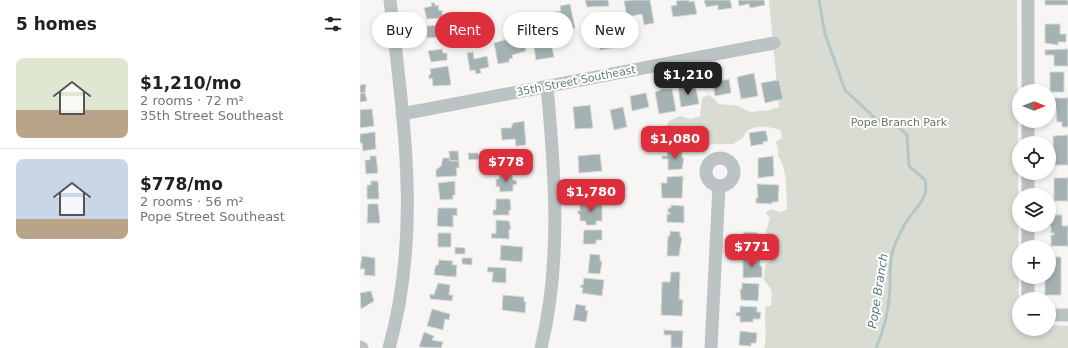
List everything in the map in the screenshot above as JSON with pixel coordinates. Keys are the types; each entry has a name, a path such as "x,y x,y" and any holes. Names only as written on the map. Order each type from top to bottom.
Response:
{"street":[{"path":"389,348 400,303 407,238 408,182 390,0"},
{"path":"1028,0 1028,84"},
{"name":"35th Street Southeast","path":"402,114 774,43"},
{"path":"541,348 551,284 555,236 554,163 547,86"},
{"path":"711,348 719,186"},
{"path":"1056,315 1068,315"}],"green space":[{"name":"Pope Branch Park","path":"769,0 1017,0 1018,84 1012,84 1012,128 1018,128 1018,136 1012,136 1012,180 1018,180 1018,188 1012,188 1012,232 1018,232 1018,240 1012,240 1012,284 1019,284 1019,292 1012,292 1012,336 1056,336 1056,325 1068,326 1068,348 764,348 766,338 766,306 771,306 772,295 770,288 764,280 765,266 771,259 771,243 766,231 770,218 766,213 770,209 781,212 787,209 785,173 781,160 777,154 779,153 776,142 782,138 781,131 766,127 749,129 744,137 733,144 712,144 700,149 690,146 682,138 671,135 666,127 669,121 680,116 691,119 700,116 702,98 709,95 708,93 719,104 738,106 751,112 779,107"}],"building":[{"path":"585,0 608,0 609,6 587,7"},
{"path":"650,0 654,23 644,25 642,14 639,15 639,12 626,12 624,1"},
{"path":"689,0 689,2 694,1 697,14 673,17 671,6 677,5 676,1"},
{"path":"704,0 730,0 732,8 718,10 718,5 706,7"},
{"path":"738,0 764,0 765,5 750,8 749,4 739,6"},
{"path":"1045,0 1068,0 1068,5 1045,5"},
{"path":"431,3 435,3 435,6 438,5 439,11 442,10 442,12 435,12 435,18 427,19 427,12 425,12 424,8 432,6"},
{"path":"570,4 572,12 553,12 561,11 560,6"},
{"path":"1045,24 1060,24 1060,34 1066,34 1066,42 1058,42 1058,45 1045,43"},
{"path":"427,26 435,26 435,37 427,38"},
{"path":"503,40 503,48 526,48 526,51 512,55 513,58 509,59 509,62 498,64 495,43"},
{"path":"534,48 552,48 554,57 536,60"},
{"path":"600,48 611,48 600,50"},
{"path":"442,49 443,53 447,53 447,60 431,62 428,51"},
{"path":"1068,49 1068,66 1054,66 1054,55 1045,55 1045,50"},
{"path":"473,52 474,59 487,56 489,67 480,69 481,73 476,74 475,70 470,71 467,53"},
{"path":"448,66 451,85 433,86 432,78 429,79 429,75 431,74 430,69"},
{"path":"1050,72 1064,72 1064,92 1056,92 1056,84 1050,84"},
{"path":"754,73 758,96 741,99 737,77"},
{"path":"729,79 731,93 715,96 713,83"},
{"path":"779,80 783,99 765,103 761,83"},
{"path":"366,84 365,93 360,93 360,85"},
{"path":"695,84 699,104 681,107 678,87"},
{"path":"663,89 672,89 676,111 659,114 655,92"},
{"path":"360,93 365,93 367,101 360,102"},
{"path":"646,93 649,107 632,111 630,96"},
{"path":"1056,98 1068,98 1068,127 1062,127 1062,122 1057,122"},
{"path":"590,105 593,128 575,129 573,107"},
{"path":"623,107 627,127 614,130 610,110"},
{"path":"372,109 374,126 360,128 360,110"},
{"path":"524,121 526,145 516,146 515,139 502,140 501,128 511,128 513,123"},
{"path":"766,131 768,141 763,142 763,144 751,146 749,133"},
{"path":"375,132 376,149 363,151 362,143 360,143 360,134"},
{"path":"1068,135 1068,165 1056,165 1056,136 1053,136"},
{"path":"682,150 682,158 684,158 682,169 668,170 668,159 662,159 662,156 667,156 667,151"},
{"path":"449,151 458,151 459,161 450,161"},
{"path":"468,153 478,153 479,159 469,160"},
{"path":"600,154 602,171 579,173 578,156"},
{"path":"370,156 376,156 378,173 366,174 365,160 370,160"},
{"path":"773,156 774,176 758,178 758,158"},
{"path":"443,158 449,158 450,161 459,161 459,168 456,168 457,176 436,177 436,170 441,166"},
{"path":"499,175 512,175 513,180 516,180 517,184 513,185 513,191 500,192 499,186 496,187 496,179 499,179"},
{"path":"683,176 682,198 662,198 661,183 667,183 667,177"},
{"path":"1056,178 1068,178 1068,201 1056,201 1056,188 1054,188 1054,180 1056,180"},
{"path":"371,181 378,181 379,199 367,199 367,185 371,185"},
{"path":"455,181 455,195 453,195 453,199 440,200 438,183"},
{"path":"579,183 608,183 608,192 602,192 602,199 580,199"},
{"path":"757,184 779,185 778,202 772,202 772,204 756,203 756,198 758,198"},
{"path":"496,199 510,199 511,210 509,210 509,215 493,215 493,210 496,210"},
{"path":"368,204 378,204 380,223 367,223"},
{"path":"580,204 602,204 602,221 596,221 596,225 586,225 586,221 580,221 580,214 578,214 577,211 580,211"},
{"path":"671,205 684,206 684,223 667,222 667,214 671,214 668,212 668,208 671,208"},
{"path":"438,208 457,208 457,216 453,215 453,227 437,226"},
{"path":"1056,215 1062,215 1062,226 1068,226 1068,246 1056,246 1056,240 1051,240 1051,235 1054,235 1054,233 1051,233 1056,232"},
{"path":"496,220 509,221 511,229 509,229 509,239 491,238 492,233 496,234"},
{"path":"584,230 602,230 602,240 596,240 596,244 583,244"},
{"path":"670,231 680,232 680,237 682,237 679,256 667,256 668,236 670,236"},
{"path":"744,232 758,233 757,245 753,245 752,250 745,249 744,238 742,238"},
{"path":"438,233 451,233 451,247 438,247"},
{"path":"501,245 523,247 522,262 500,260"},
{"path":"455,247 465,248 465,254 455,254"},
{"path":"590,254 600,255 600,261 602,261 600,274 588,273"},
{"path":"362,256 375,258 375,276 364,275 365,269 360,269"},
{"path":"1056,257 1061,257 1061,295 1056,295 1056,292 1045,292 1045,284 1056,284"},
{"path":"462,258 472,258 472,265 462,264"},
{"path":"743,258 760,259 760,266 762,266 762,277 743,278"},
{"path":"439,260 453,261 452,265 457,265 456,277 434,275 436,265 438,265"},
{"path":"488,267 506,268 506,283 492,282 493,272 487,272"},
{"path":"671,272 680,272 679,299 683,300 682,316 661,315 662,282 670,282"},
{"path":"584,278 604,280 602,296 582,293 583,288 580,287 583,285"},
{"path":"438,283 450,285 449,295 453,295 452,301 430,299 430,294 434,295"},
{"path":"742,283 759,284 758,301 741,300 740,289 742,289"},
{"path":"371,291 374,301 361,309 360,293"},
{"path":"503,295 524,297 524,302 526,302 525,313 502,310"},
{"path":"576,304 586,306 585,310 588,311 586,322 573,320"},
{"path":"740,306 757,307 757,312 761,312 760,319 753,319 753,322 740,322 740,316 736,316 736,313 740,312"},
{"path":"432,309 450,314 449,320 445,319 443,330 427,326"},
{"path":"664,330 683,331 682,348 671,348 671,335 664,335"},
{"path":"740,331 757,333 756,343 751,343 751,346 739,345"},
{"path":"424,332 434,336 432,340 443,342 441,348 419,347"}],"waterway":[{"name":"Pope Branch","path":"819,0 825,34 845,90 877,120 900,128 907,135 909,166 925,180 926,186 922,201 908,219 893,250 890,264 890,289 887,311 884,326 876,348"}]}
